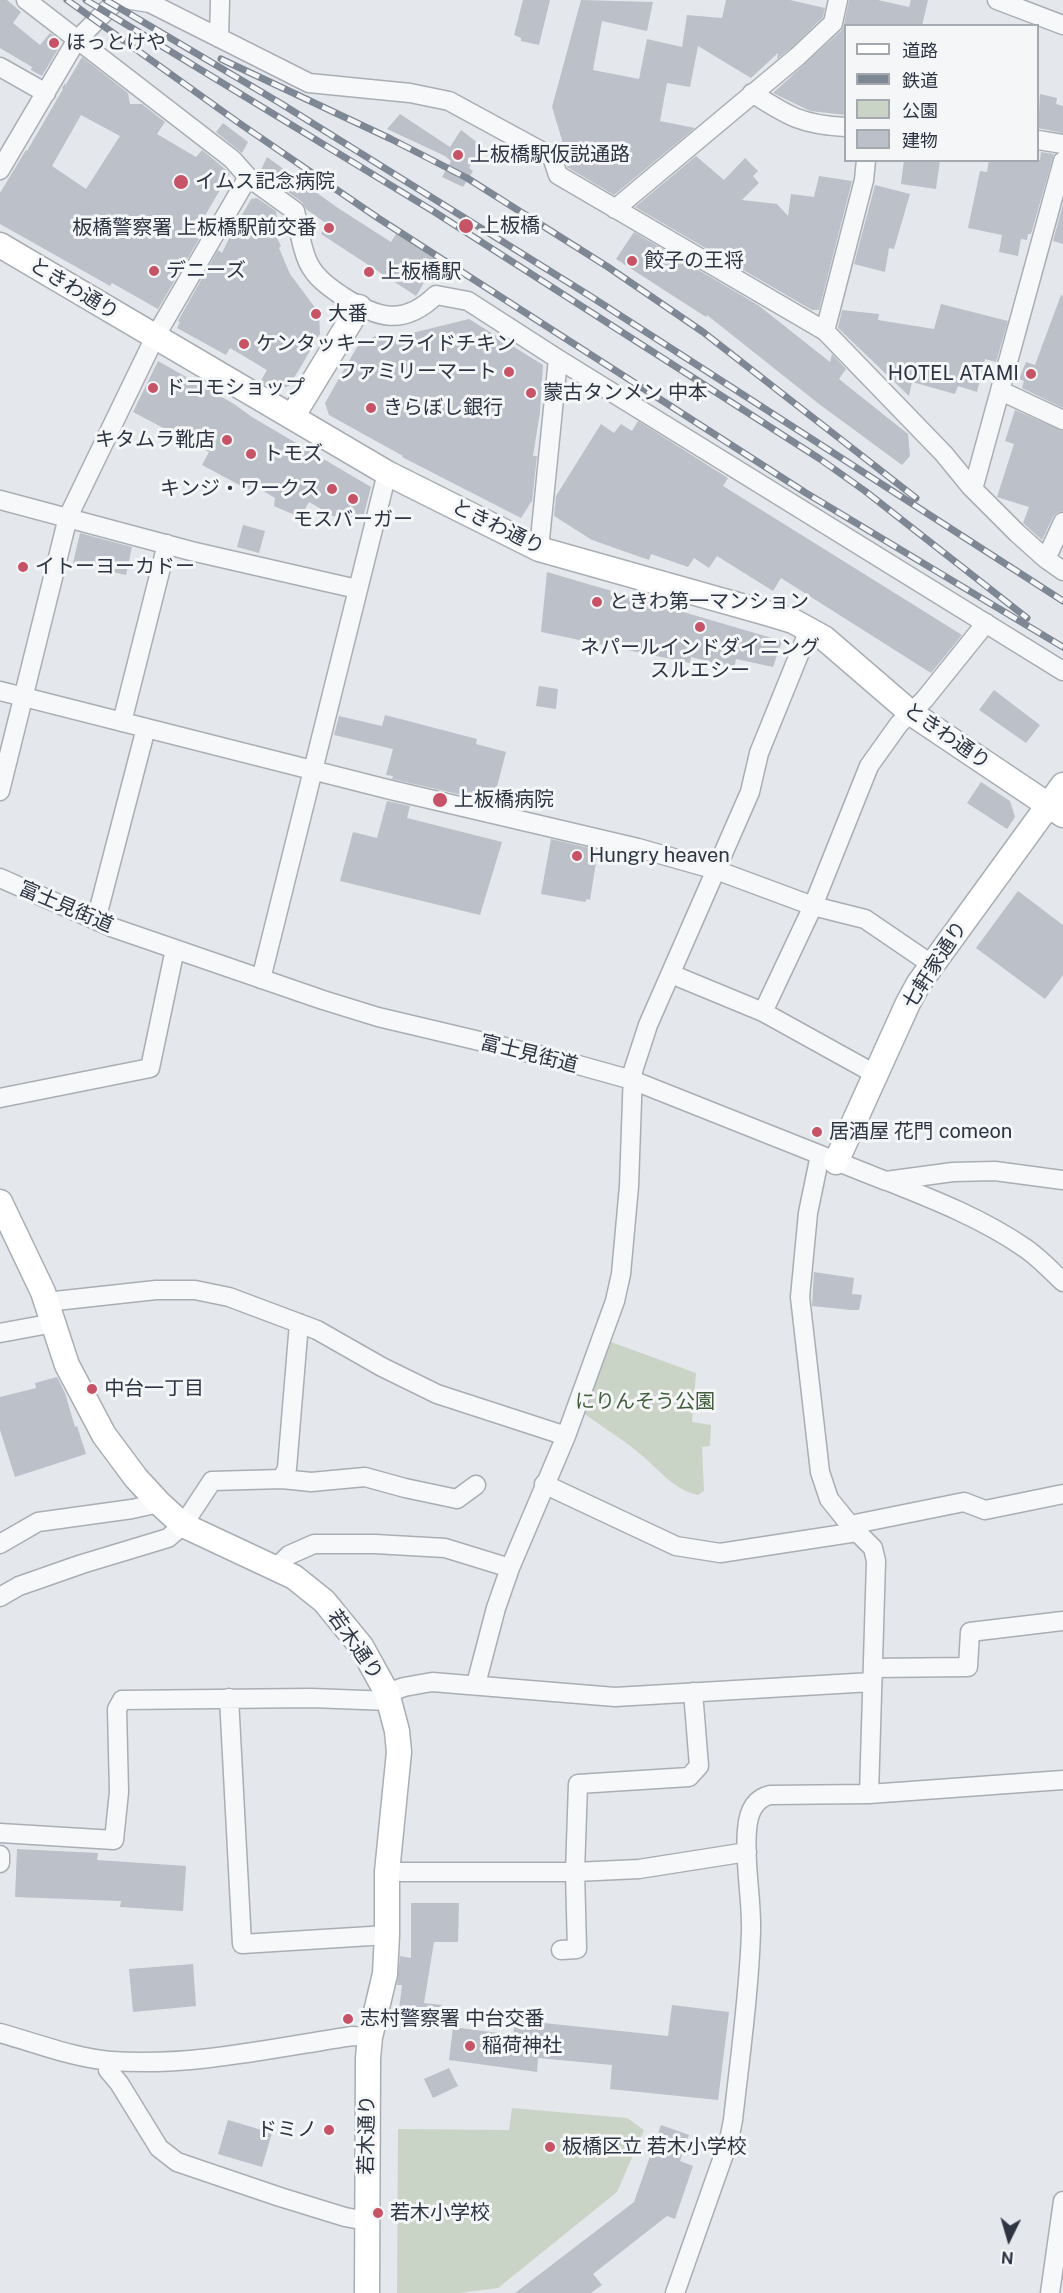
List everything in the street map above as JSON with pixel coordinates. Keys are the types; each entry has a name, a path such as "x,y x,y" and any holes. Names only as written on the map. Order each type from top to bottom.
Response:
{"street":[{"path":"26,0 76,41 232,159 248,177 295,211 307,263 315,275 327,286 359,307 372,313 396,316 414,312 436,295 468,301 1063,671"},
{"path":"0,170 76,41 113,4 122,0"},
{"path":"131,0 151,2 309,83 410,93 449,101 552,157 558,175 825,331 944,454 971,487 1046,559 1063,571"},
{"path":"219,38 220,0"},
{"path":"615,209 798,56 833,23 838,0"},
{"path":"997,0 1063,25"},
{"path":"0,67 46,93"},
{"path":"752,93 789,117 812,124 844,127"},
{"path":"1039,140 1063,144"},
{"path":"971,487 975,482 1063,161"},
{"path":"825,331 864,180 866,162"},
{"path":"0,791 68,517 155,337 248,177"},
{"name":"ときわ通り","path":"0,245 387,473 539,549 770,614 824,638 911,713 1055,810"},
{"path":"292,417 359,307"},
{"path":"539,549 558,359"},
{"path":"1000,391 1063,420"},
{"path":"261,978 387,473"},
{"path":"0,500 167,544 357,590"},
{"path":"1046,559 1063,522"},
{"path":"122,722 167,544"},
{"path":"763,1012 813,906 869,766 899,724 924,700 986,623"},
{"path":"476,1684 496,1608 510,1568 566,1436 615,1301 621,1274 630,1186 632,1080 648,1025 750,792 759,753 809,630"},
{"path":"0,691 541,827 638,848 716,870 813,906 865,920 931,964"},
{"path":"96,920 146,728"},
{"name":"七軒家通り","path":"828,1159 875,1074 908,1003 931,964 1055,810 1063,784"},
{"name":"富士見街道","path":"0,879 96,920 175,949 378,1017 564,1061 632,1080 885,1181 953,1172 995,1171 1062,1175"},
{"path":"0,1098 150,1068 175,949"},
{"path":"671,974 763,1012 875,1074"},
{"path":"828,1159 808,1213 800,1297 820,1472 829,1499 873,1548 876,1561 869,1794"},
{"path":"885,1181 934,1199 990,1226 1026,1249 1063,1281"},
{"name":"若木通り","path":"0,1202 50,1312 68,1365 104,1435 136,1478 183,1525 276,1568 310,1589 337,1615 372,1664 389,1697 399,1752 387,1872 385,1974 370,2037 366,2221 367,2293"},
{"path":"0,1333 50,1312 156,1290 195,1290 229,1297 317,1330 382,1367 437,1394 566,1436"},
{"path":"282,1479 287,1468 299,1323"},
{"path":"0,1597 19,1586 168,1538 183,1525 212,1481 282,1479 311,1482 365,1477 457,1499 476,1485"},
{"path":"544,1484 676,1546 720,1552 853,1528 964,1502 985,1510 1063,1494"},
{"path":"0,1544 38,1522 159,1503"},
{"path":"276,1568 289,1555 314,1544 375,1544 445,1548 510,1568"},
{"path":"0,1833 114,1840 118,1792 117,1709 122,1700 389,1697 404,1687 432,1682 597,1696 693,1692 968,1667 970,1632 1063,1621"},
{"path":"561,1950 577,1949 575,1872 578,1784 689,1777 699,1766 693,1692"},
{"path":"229,1698 242,1944 387,1935"},
{"path":"675,2293 722,2159 733,2120 750,1956 751,1920 747,1830 751,1811 762,1797 869,1794 1063,1780"},
{"path":"387,1872 575,1872 639,1869 747,1852"},
{"path":"0,1855 0,1863"},
{"path":"0,2033 109,2061 174,2061 352,2036 370,2037"},
{"path":"108,2070 119,2083 159,2148 177,2162 280,2197 366,2221"},
{"path":"1050,2293 1063,2201"}],"green space":[{"name":"にりんそう公園","path":"608,1341 696,1373 692,1422 711,1425 710,1446 702,1447 704,1491 698,1495 666,1478 632,1448 582,1412"},
{"path":"512,2108 627,2118 644,2130 617,2192 498,2288 459,2293 397,2293 398,2129 509,2130"}],"building":[{"path":"0,0 7,0 21,12 13,23 40,45 50,33 61,41 42,76 31,70 32,67 0,48"},
{"path":"523,0 550,0 539,45 521,41 521,38 514,35"},
{"path":"581,0 653,2 647,31 602,21 593,70 639,79 647,39 682,47 687,15 722,18 726,0 790,0 825,8 823,17 791,48 777,59 778,53 751,78 698,46 690,87 667,83 660,121 695,128 614,195 567,167 552,107"},
{"path":"849,0 878,0 909,7 911,0 928,0 922,24 844,24"},
{"path":"844,25 844,115 810,111 773,93 841,31"},
{"path":"82,57 128,93 130,104 142,104 165,122 157,134 196,157 202,150 230,173 193,236 199,239 158,309 112,283 110,286 0,224 0,193 27,151 65,83 65,86","holes":["81,115 120,136 86,189 52,166"]},
{"path":"1040,94 1057,98 1056,104 1063,106 1063,133 1039,128"},
{"name":"上板橋駅仮説通路","path":"400,114 450,147 461,130 482,146 469,168 473,171 463,187 442,177 451,161 445,156 387,129"},
{"path":"223,123 248,142 242,153 216,132"},
{"path":"1041,152 1054,154 1031,234 1028,234 1027,240 1021,239 1018,256 999,252 1002,235 968,228 980,171 987,172 989,162 1039,162"},
{"path":"696,156 724,180 745,158 758,171 753,176 759,183 742,200 777,204 788,216 791,194 814,197 819,176 852,181 819,310 812,310 635,207"},
{"path":"267,157 338,208 391,242 398,231 440,256 416,296 321,234 327,224 306,209 302,202 260,172"},
{"path":"904,162 940,162 936,189 901,184"},
{"path":"875,185 910,194 894,249 889,248 885,272 854,264"},
{"path":"257,198 276,211 278,222 272,228 281,246 279,248 290,274 319,313 320,334 289,386 274,390 260,382 267,370 230,348 226,355 177,328 180,322 178,321 218,250 222,253 251,199"},
{"path":"1063,204 1063,244 1053,241"},
{"path":"634,232 758,305 830,362 832,354 846,369 839,379 908,434 910,456 902,465 819,404 707,315 706,317 616,259"},
{"path":"1061,295 1063,296 1063,408 1022,388 1024,381 1019,379 1026,362 1035,365"},
{"path":"941,304 1008,321 996,362 985,359 977,392 958,386 955,394 912,382 909,396 838,328 842,310 879,314 878,320 934,329"},
{"path":"469,319 543,365 540,412 533,456 537,456 532,502 521,518 402,457 329,415 325,403 357,347 377,335 393,336 392,338"},
{"path":"158,361 371,487 362,522 333,516 309,502 304,511 299,511 297,516 274,506 275,498 252,484 249,490 202,465 209,452 133,412"},
{"path":"1015,410 1063,431 1063,511 1053,517 1042,540 1023,523 1029,507 997,497 1014,444 1005,441"},
{"path":"638,421 728,478 723,486 962,635 931,673 781,578 773,591 717,556 709,568 694,558 688,567 651,554 649,560 592,540 554,516 556,496 601,424 614,433 621,424 632,431"},
{"path":"243,525 265,531 259,553 237,547"},
{"path":"80,533 132,547 126,575 73,563"},
{"name":"ときわ第一マンション","path":"547,572 782,641 773,667 736,659 734,668 691,657 690,663 541,632"},
{"path":"539,686 558,689 556,709 536,706"},
{"path":"994,690 1040,725 1026,743 979,710"},
{"path":"385,715 477,739 476,744 506,752 493,802 392,779 393,776 386,775 393,749 334,735 339,716 382,726"},
{"path":"981,782 1010,801 1015,817 1007,829 967,803"},
{"path":"387,801 410,806 407,818 502,842 480,915 340,881 353,832 377,838"},
{"path":"551,839 598,850 590,900 587,899 585,902 541,894"},
{"path":"1018,891 1063,925 1063,975 1045,999 976,948"},
{"path":"814,1272 854,1278 852,1294 862,1295 859,1310 812,1306"},
{"path":"57,1377 65,1393 86,1454 15,1477 0,1430 0,1397 36,1388 35,1383"},
{"path":"17,1849 98,1853 97,1860 186,1866 183,1911 120,1907 121,1901 15,1897"},
{"path":"411,1903 459,1903 458,1942 434,1942 424,2003 442,2005 440,2022 398,2018 402,1985 397,1985 400,1956 411,1958"},
{"path":"193,1964 196,2006 133,2012 129,1969"},
{"path":"672,2005 729,2012 718,2100 610,2089 612,2065 538,2058 537,2072 449,2060 453,2027 513,2035 515,2020 668,2036"},
{"path":"449,2068 458,2086 433,2098 424,2079"},
{"path":"228,2120 272,2133 262,2167 218,2154"},
{"path":"661,2125 689,2135 680,2161 693,2166 675,2219 667,2216 593,2274 602,2285 591,2293 515,2293 634,2202"}],"railway":[{"path":"67,0 239,123 378,218 806,493 1063,647"},
{"path":"86,0 433,211 820,459 865,491 1027,618"},
{"path":"106,0 280,103 590,296 1063,601"},
{"path":"221,59 391,139 467,178 608,267 703,332 916,498"}],"place":[{"name":"ほっとけや","path":"54,43"},
{"name":"上板橋駅仮説通路","path":"458,155"},
{"name":"イムス記念病院","path":"181,182"},
{"name":"上板橋","path":"466,226"},
{"name":"板橋警察署 上板橋駅前交番","path":"329,228"},
{"name":"餃子の王将","path":"632,261"},
{"name":"デニーズ","path":"154,271"},
{"name":"上板橋駅","path":"369,272"},
{"name":"大番","path":"316,314"},
{"name":"ケンタッキーフライドチキン","path":"244,344"},
{"name":"ファミリーマート","path":"509,372"},
{"name":"HOTEL ATAMI","path":"1031,374"},
{"name":"ドコモショップ","path":"153,388"},
{"name":"蒙古タンメン 中本","path":"531,393"},
{"name":"きらぼし銀行","path":"371,408"},
{"name":"キタムラ靴店","path":"227,440"},
{"name":"トモズ","path":"251,454"},
{"name":"キンジ・ワークス","path":"332,489"},
{"name":"モスバーガー","path":"353,499"},
{"name":"イトーヨーカドー","path":"23,567"},
{"name":"ときわ第一マンション","path":"597,602"},
{"name":"ネパールインドダイニング スルエシー","path":"700,627"},
{"name":"上板橋病院","path":"440,800"},
{"name":"Hungry heaven","path":"577,856"},
{"name":"居酒屋 花門 comeon","path":"817,1132"},
{"name":"中台一丁目","path":"92,1389"},
{"name":"志村警察署 中台交番","path":"348,2019"},
{"name":"稲荷神社","path":"470,2046"},
{"name":"ドミノ","path":"329,2130"},
{"name":"板橋区立 若木小学校","path":"550,2147"},
{"name":"若木小学校","path":"378,2213"}]}
